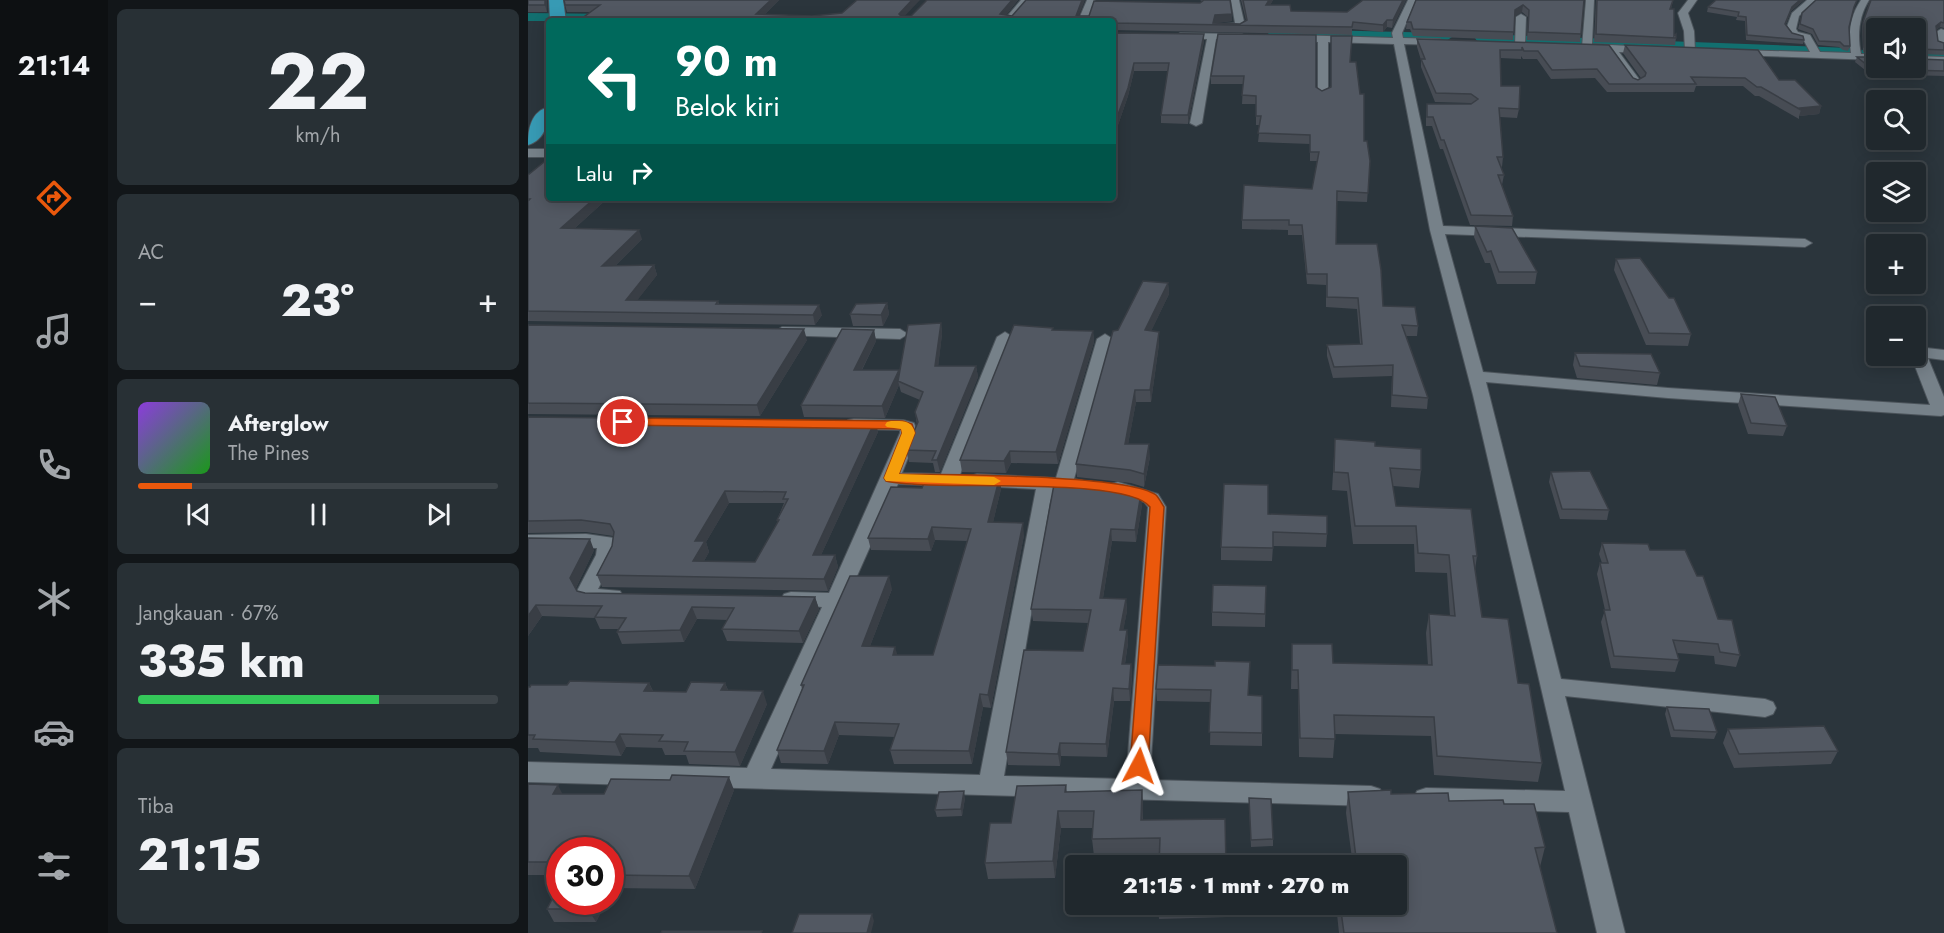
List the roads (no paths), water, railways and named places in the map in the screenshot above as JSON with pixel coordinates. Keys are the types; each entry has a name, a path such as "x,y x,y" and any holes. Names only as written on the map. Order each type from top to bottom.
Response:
{"highway":[{"path":"528,139 546,116"}],"street":[{"path":"1011,18 1026,0"},
{"path":"1235,0 1241,24 1239,27 1175,31 1212,37 1257,37"},
{"path":"1412,0 1397,38 1416,107 1437,230 1476,376 1611,933"},
{"path":"1590,0 1584,44 1655,50"},
{"path":"1678,51 1693,49 1683,13 1693,0"},
{"path":"1812,0 1795,15 1791,29 1795,34 1807,37 1814,51"},
{"path":"1857,56 1854,39 1856,25 1865,0"},
{"path":"1085,18 1094,2"},
{"path":"1520,44 1521,17"},
{"path":"1941,32 1944,45"},
{"path":"1196,123 1212,37"},
{"path":"1279,38 1397,38 1449,43"},
{"path":"1323,39 1323,95"},
{"path":"1611,48 1637,83"},
{"path":"1723,52 1814,51 1866,56"},
{"path":"1926,59 1944,60"},
{"path":"528,153 546,153"},
{"path":"1437,230 1805,243"},
{"path":"768,332 900,334"},
{"path":"948,480 1005,337"},
{"path":"990,786 1041,502 1055,483 1105,339"},
{"path":"1476,376 1668,393 1941,411 1918,352 1944,355"},
{"path":"754,780 891,478 909,433 908,427 903,425 836,424"},
{"path":"891,478 1055,483 1124,489 1151,498 1157,507 1137,790"},
{"path":"528,541 586,540 607,543 606,555 587,591 591,596 638,597"},
{"path":"766,599 836,600"},
{"path":"1551,687 1765,708"},
{"path":"528,772 1580,802"}],"waterway":[{"path":"528,17 615,18"},
{"path":"1274,33 1446,37"},
{"path":"1481,38 1850,52"},
{"path":"1926,55 1944,56"}]}
